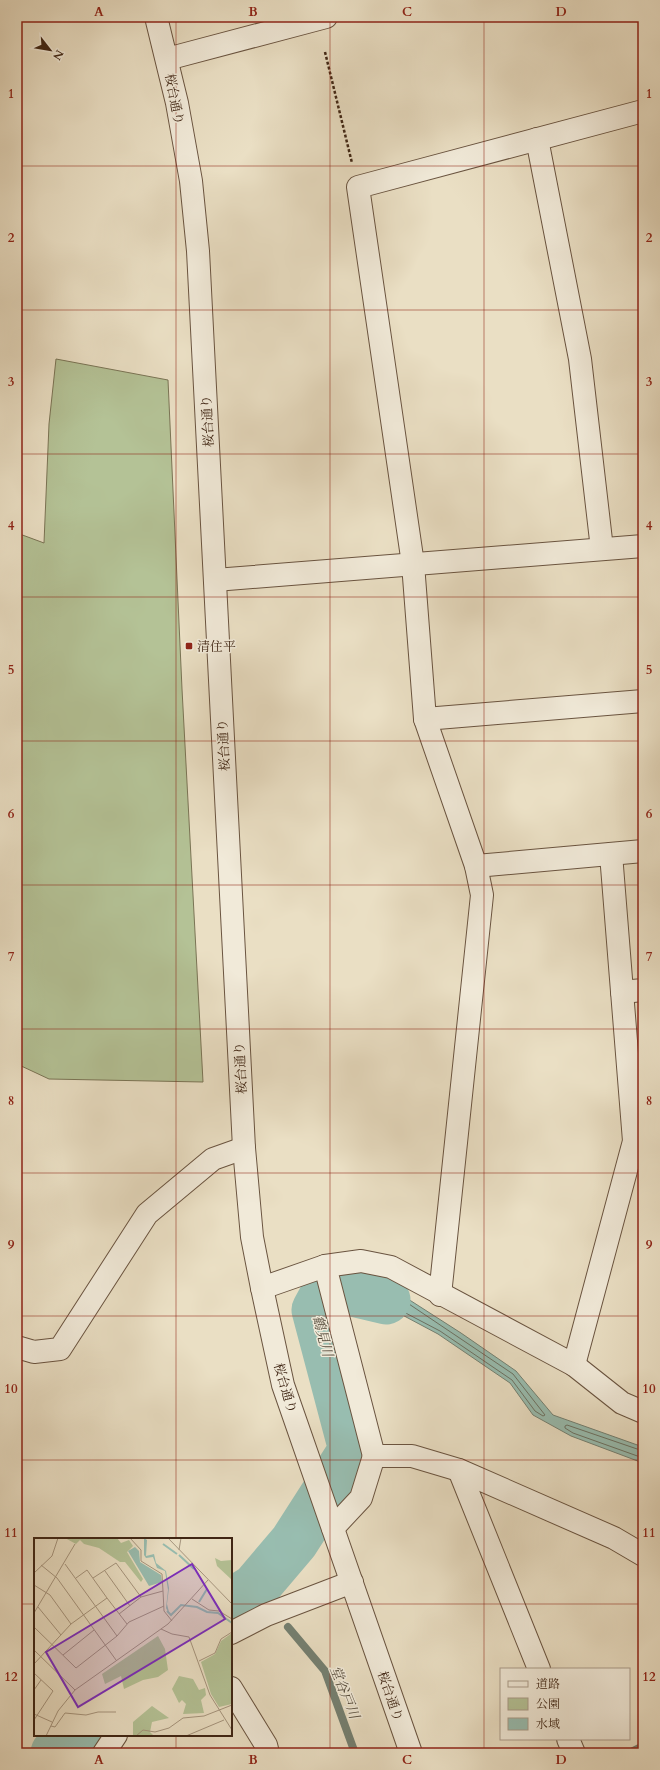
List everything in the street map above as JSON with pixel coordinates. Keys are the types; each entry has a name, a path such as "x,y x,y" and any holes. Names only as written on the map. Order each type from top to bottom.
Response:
{"street":[{"name":"桜台通り","path":"156,17 167,59 191,181 198,251 244,1148 252,1237 284,1385 411,1753"},
{"path":"167,59 326,17"},
{"path":"440,1295 482,895 476,866 425,719 413,564 358,187 643,111"},
{"path":"537,139 580,359 602,549"},
{"path":"215,580 643,546"},
{"path":"425,719 643,701"},
{"path":"476,866 643,851"},
{"path":"574,1365 638,1141 633,991 611,854"},
{"path":"17,1347 34,1352 60,1349 146,1214 213,1160 244,1148"},
{"path":"262,1288 327,1274 361,1261 391,1267 440,1295 574,1365 622,1403 643,1412"},
{"path":"327,1274 374,1456 361,1498 332,1527"},
{"path":"374,1456 412,1456 459,1470 614,1538 643,1555"},
{"path":"459,1470 539,1668"},
{"path":"232,1632 266,1615 352,1582"},
{"path":"232,1690 266,1746 268,1753"},
{"path":"104,1753 115,1736"},
{"path":"568,1740 574,1753"}],"path":[{"path":"325,52 358,187"}],"green space":[{"path":"56,359 168,380 182,689 203,1082 49,1079 17,1064 17,533 44,543 49,424"}],"water":[{"path":"348,1280 369,1281 408,1299 516,1371 553,1415 643,1447 643,1463 571,1436 533,1415 510,1383 438,1334 376,1301 351,1300 323,1308 317,1291"}],"waterway":[{"name":"鶴見川","path":"232,1602 255,1588 294,1542 353,1450 316,1310 322,1299 348,1291 386,1300"},
{"name":"堂谷戸川","path":"255,1588 263,1597"},
{"name":"堂谷戸川","path":"288,1627 325,1671 355,1753"},
{"name":"鶴見川","path":"55,1753 87,1741 91,1736"},
{"name":"堂谷戸川","path":"629,1753 643,1746"}],"place":[{"name":"清住平","path":"189,646"}]}
